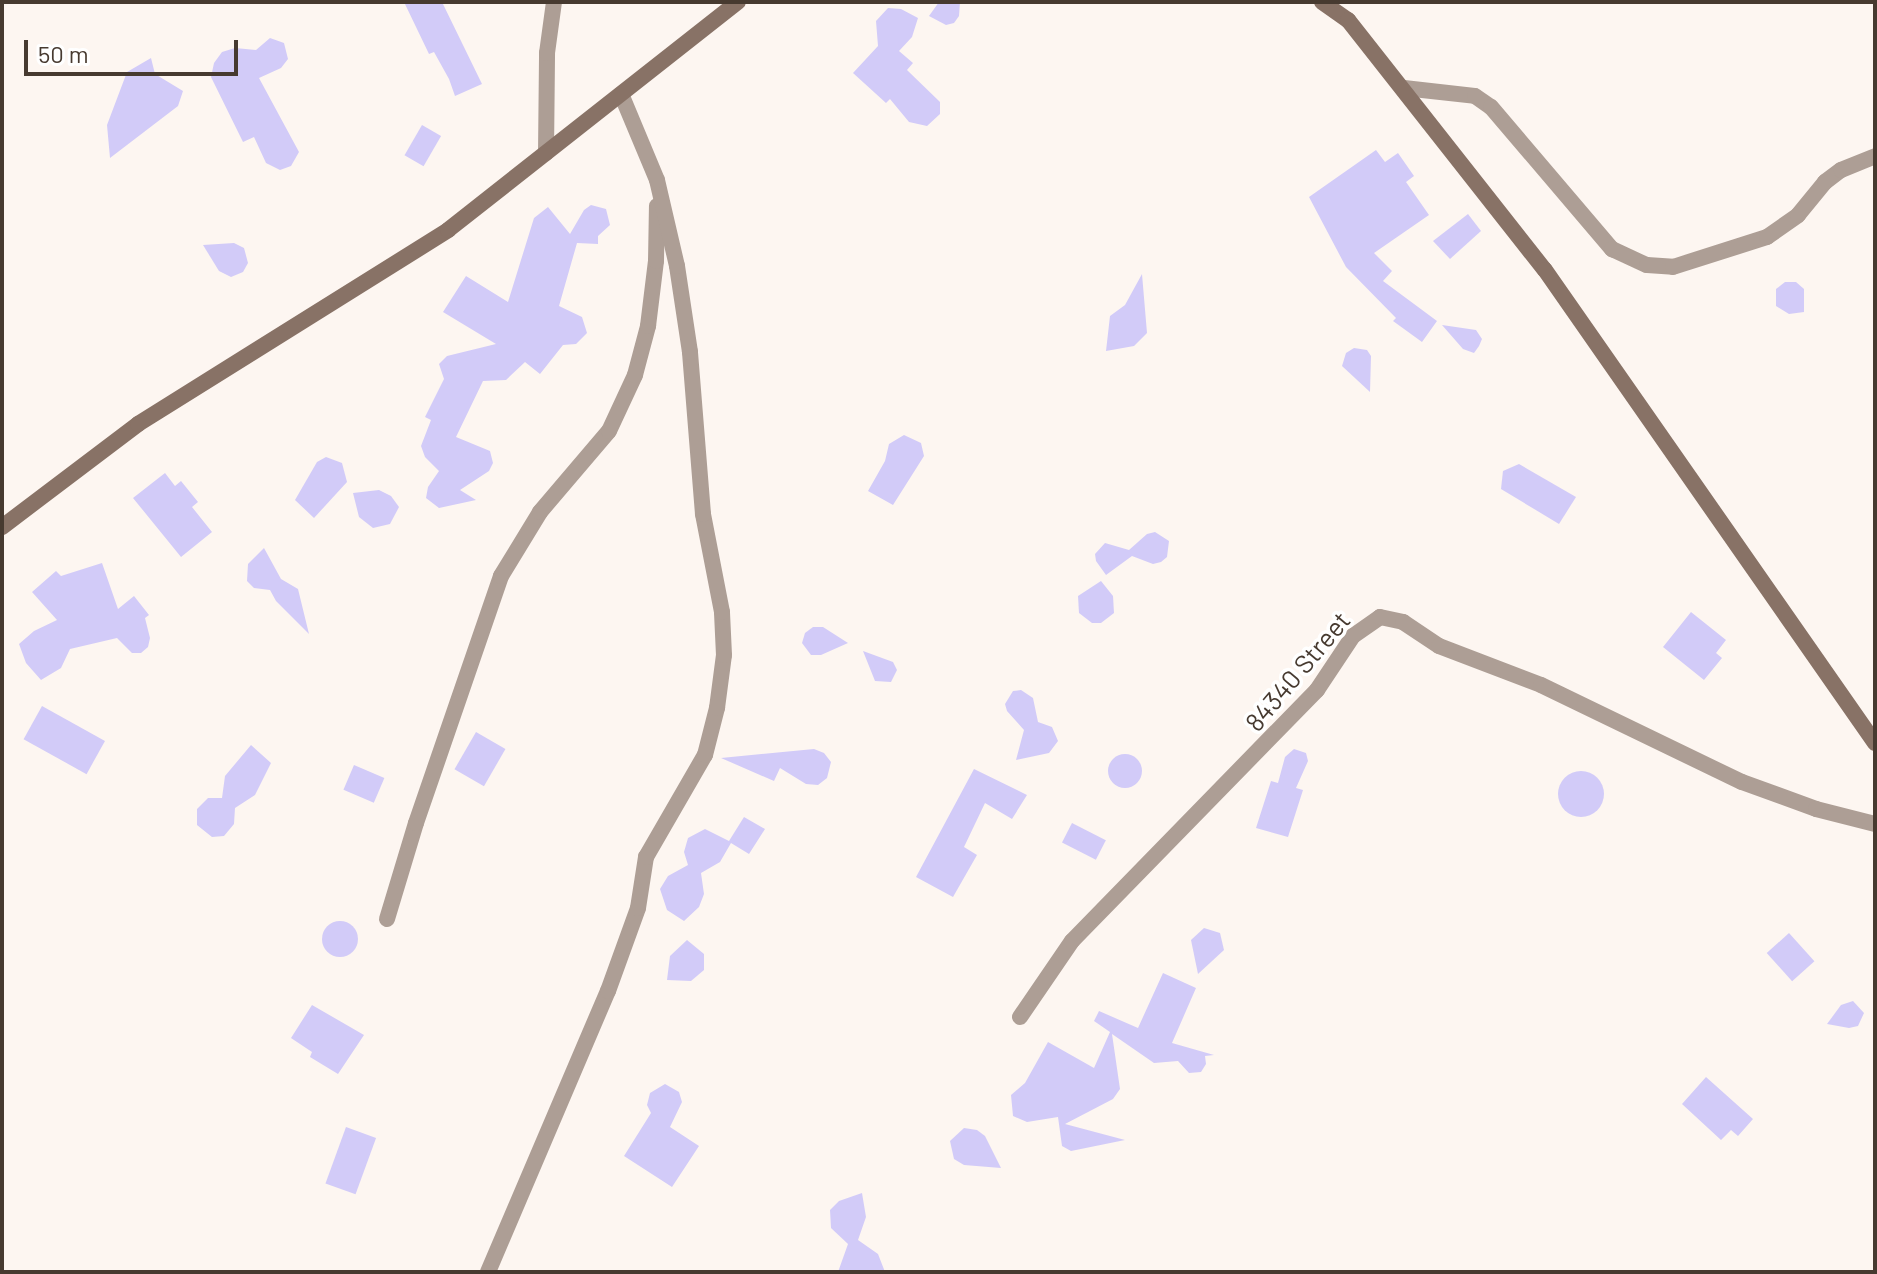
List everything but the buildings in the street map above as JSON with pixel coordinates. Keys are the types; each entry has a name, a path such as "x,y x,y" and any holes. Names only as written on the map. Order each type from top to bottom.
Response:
{"street":[{"path":"546,153 547,53 554,2"},
{"path":"2,527 138,424 448,230 738,2"},
{"path":"1322,2 1348,20 1404,88 1635,394 1875,743"},
{"path":"1404,88 1475,96 1491,107 1512,128 1584,220 1612,249 1647,265 1673,267 1767,237 1798,215 1825,182 1841,170 1875,156"},
{"path":"488,1272 608,991 638,908 646,857 705,755 717,708 724,655 722,612 703,514 690,352 677,266 657,180 621,94"},
{"path":"387,919 416,823 501,576 540,512 609,431 635,375 648,326 656,261 657,180"},
{"name":"84340 Street","path":"1020,1017 1072,941 1317,690 1353,636 1380,617 1403,622 1439,646 1541,685 1742,782 1816,809 1875,824"}]}
